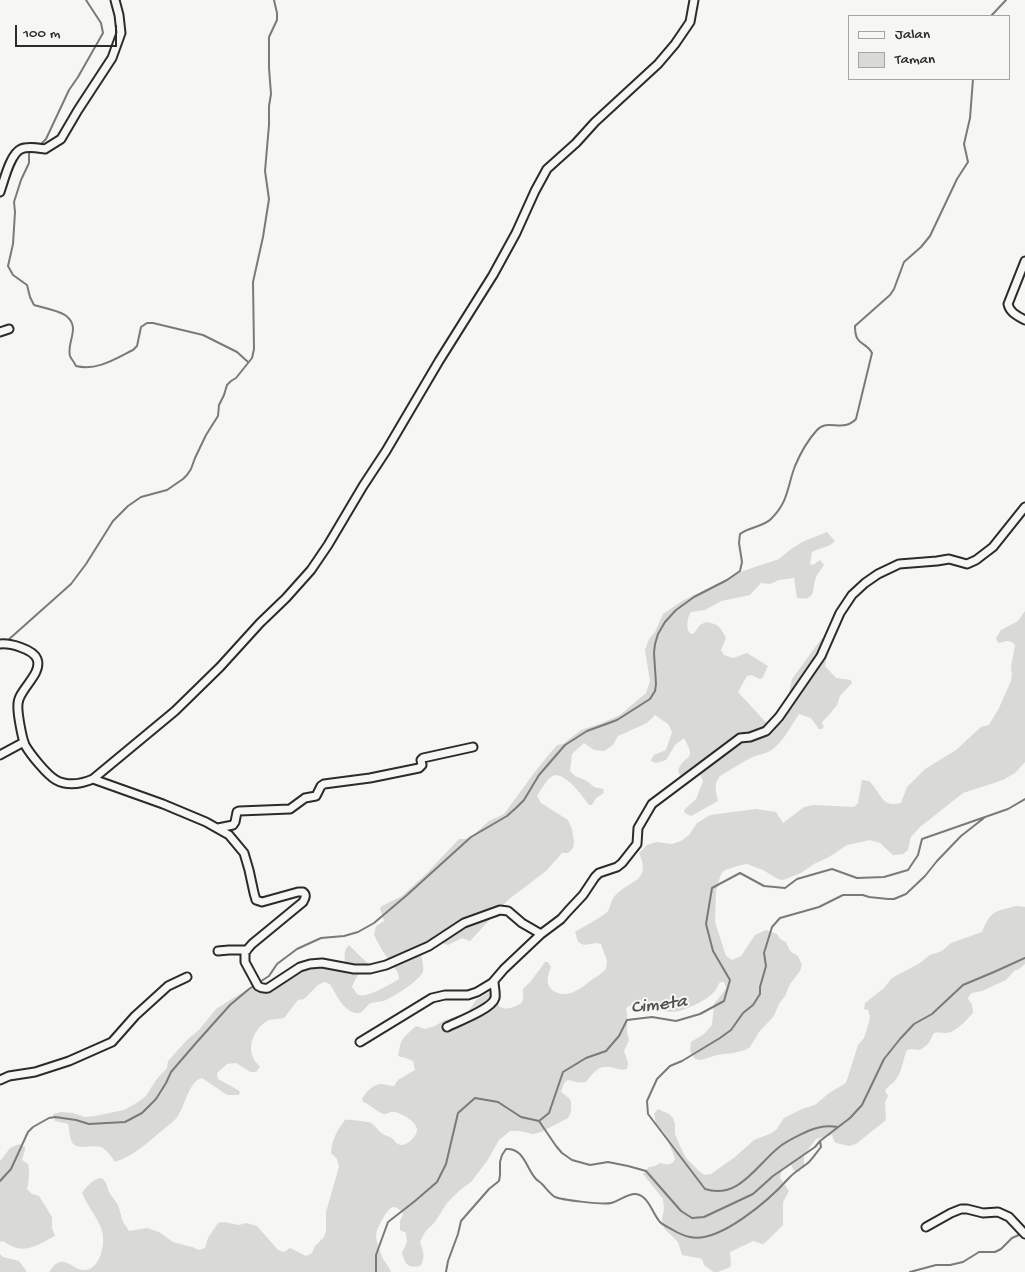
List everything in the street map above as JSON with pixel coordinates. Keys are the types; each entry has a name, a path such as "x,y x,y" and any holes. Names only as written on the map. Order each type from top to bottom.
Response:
{"street":[{"path":"0,192 14,156 20,149 31,147 44,149 61,138 112,58 121,33 115,0"},
{"path":"0,644 11,644 28,651 34,654 38,660 38,667 18,701 18,711 24,742 28,750 55,780 79,784 93,779 175,711 220,667 311,570 494,275 547,169 658,64 690,22 694,0"},
{"path":"1025,262 1008,304 1013,313 1025,320"},
{"path":"0,332 8,329"},
{"path":"360,1042 432,998 468,995 477,992 494,981 541,934 561,919 583,895 599,872 622,864 637,844 638,828 652,804 740,738 750,738 766,731 779,717 821,656 840,612 852,595 864,583 899,564 937,562 949,559 966,564 976,560 993,547 1025,507"},
{"path":"0,754 24,742"},
{"path":"218,828 233,825 239,811 290,809 306,798 316,796 324,784 370,778 419,768 422,765 421,760 423,758 473,747"},
{"path":"93,779 163,804 218,828 228,835 244,853 256,900 262,902 298,892 305,894 303,902 247,950 245,962 258,986 264,989 300,967 310,964 322,963 354,969 386,965 429,946 464,923 500,910 508,911 522,923 541,934"},
{"path":"218,951 247,950"},
{"path":"0,1080 9,1076 36,1072 69,1061 112,1042 135,1016 168,986 187,977"},
{"path":"447,1027 492,1004 495,999 494,981"},
{"path":"926,1227 951,1213 967,1209 983,1213 998,1212 1008,1217 1025,1234"}],"green space":[{"path":"827,532 835,541 812,552 810,564 813,565 820,560 824,565 815,580 813,593 808,598 797,598 794,578 779,580 770,584 761,583 750,595 721,601 705,610 691,612 687,624 688,631 691,634 706,622 716,625 726,638 721,650 724,655 733,658 747,653 768,666 763,677 760,679 751,675 747,676 738,692 772,729 783,722 783,707 788,698 792,679 822,638 829,645 825,666 836,678 851,680 852,683 840,696 837,705 823,721 822,724 824,726 822,729 819,729 811,718 799,714 784,737 773,749 751,758 720,776 716,785 718,801 691,816 685,813 684,810 696,799 703,781 694,766 683,776 678,771 683,761 690,755 684,738 675,745 666,760 656,763 651,761 654,755 666,750 672,732 668,724 655,715 647,723 618,736 613,745 604,751 594,750 584,743 572,754 570,771 594,787 603,789 604,793 596,798 592,805 589,805 567,780 556,775 549,779 537,796 541,803 568,820 572,829 573,848 568,853 562,853 546,871 508,900 470,941 462,938 448,945 439,942 433,949 421,955 423,971 417,979 399,993 382,1001 371,1003 358,1013 350,1011 343,1005 330,984 324,982 318,985 304,999 298,1000 284,1018 269,1020 260,1026 254,1036 251,1047 251,1052 260,1067 256,1072 250,1072 236,1063 227,1064 217,1073 218,1079 238,1090 240,1092 239,1095 227,1095 202,1078 198,1080 191,1088 175,1120 135,1152 122,1159 115,1162 101,1147 80,1147 73,1144 68,1124 55,1121 53,1114 61,1112 85,1117 95,1116 124,1110 138,1102 146,1096 156,1080 167,1068 168,1061 199,1030 216,1009 251,987 260,990 265,988 283,972 321,966 344,969 345,953 349,945 371,966 361,972 355,980 352,987 357,994 371,994 399,979 398,973 374,935 376,926 384,921 380,908 402,896 459,839 471,837 489,821 504,814 557,745 563,744 581,730 620,715 646,693 650,681 645,650 663,614 682,601 743,571 779,559 802,542"},
{"path":"1025,611 1025,762 1015,773 1003,780 963,793 920,827 911,837 908,850 903,854 893,855 880,843 870,840 847,845 801,873 783,880 747,864 725,870 721,874 716,891 715,922 726,956 732,960 741,956 755,935 766,930 777,934 780,939 786,942 790,951 798,956 802,965 774,1016 759,1032 750,1047 745,1050 701,1060 695,1059 690,1051 691,1042 704,1034 712,1025 714,1004 725,990 724,982 720,982 715,991 707,998 679,1011 667,1012 642,1006 628,1006 626,1009 629,1040 624,1051 628,1063 627,1069 602,1067 586,1082 567,1080 561,1092 570,1099 571,1112 568,1118 541,1132 533,1134 510,1131 499,1140 487,1161 471,1182 447,1203 435,1222 425,1232 420,1242 423,1257 420,1266 410,1266 405,1260 402,1253 407,1242 406,1233 400,1230 400,1221 403,1214 398,1208 394,1207 385,1215 376,1233 382,1257 391,1272 49,1272 60,1262 66,1262 82,1270 93,1267 97,1262 102,1250 102,1231 82,1193 88,1185 99,1178 102,1178 106,1183 109,1192 118,1205 123,1222 129,1231 147,1228 159,1232 173,1242 199,1250 205,1248 208,1238 218,1223 224,1222 239,1225 246,1223 257,1226 278,1250 284,1252 290,1248 306,1256 312,1253 315,1246 324,1237 326,1231 326,1212 339,1167 337,1159 331,1153 332,1143 345,1120 371,1123 381,1133 401,1145 408,1142 416,1134 416,1126 406,1117 393,1112 383,1114 378,1112 363,1102 362,1099 372,1087 381,1084 394,1086 398,1080 415,1070 413,1061 398,1055 401,1042 416,1026 425,1029 468,1012 476,1000 491,991 500,1007 510,1008 518,1005 523,1001 523,989 545,962 548,962 551,967 548,981 551,989 560,994 568,994 582,987 606,969 607,961 601,944 584,945 578,942 575,932 606,913 619,891 641,876 643,870 639,853 647,845 656,842 672,844 681,841 689,835 697,823 710,815 756,809 776,812 783,823 804,807 814,805 854,807 858,803 862,780 869,781 886,802 890,804 901,803 907,787 925,769 956,750 981,727 989,725 1011,681 1011,667 1015,645 1009,641 999,643 996,638 1001,630 1018,621"},
{"path":"1016,906 1025,907 1025,964 1018,970 1015,970 1006,980 982,991 972,993 968,999 972,1004 973,1013 958,1028 946,1033 934,1033 928,1044 920,1050 907,1050 900,1073 885,1091 888,1096 885,1102 886,1120 856,1144 849,1146 836,1143 832,1135 816,1139 804,1155 804,1165 799,1172 793,1170 791,1164 784,1167 780,1178 789,1191 783,1202 783,1225 765,1243 753,1241 730,1252 730,1267 713,1272 704,1265 702,1259 682,1255 678,1242 664,1228 662,1219 663,1199 643,1174 649,1167 660,1163 671,1164 675,1158 665,1134 656,1123 654,1114 658,1109 673,1118 675,1134 686,1158 700,1172 705,1175 711,1174 735,1157 754,1140 772,1133 784,1118 815,1105 829,1093 846,1083 858,1045 864,1038 869,1022 868,1010 864,1009 865,1003 884,988 892,978 920,963 930,955 942,951 951,943 982,932 994,913"},
{"path":"19,1144 25,1147 22,1160 29,1167 27,1189 32,1194 39,1196 52,1217 52,1228 55,1236 35,1246 23,1249 10,1246 3,1241 0,1242 0,1161 10,1148"},
{"path":"0,1254 3,1257 19,1261 27,1272 0,1272"}],"waterway":[{"path":"86,0 101,23 103,33 69,90 46,139 41,144 32,143 29,163 14,202 13,244 8,266 13,275 27,285 34,305 58,312 70,320 73,330 69,351 76,366 99,366 133,350 137,346 141,327 147,323 203,335 237,352 248,362"},
{"path":"7,641 71,584 113,521 128,506 141,497 167,490 187,475 206,435 218,416 219,405 227,385 236,378 252,358 254,349 253,282 269,199 265,171 271,94 269,37 277,20 274,0"},
{"path":"992,15 1006,0"},
{"path":"0,1181 11,1169 28,1132 49,1118 76,1120 89,1124 125,1122 142,1113 156,1099 171,1072 230,1005 249,989 269,976 277,964 297,949 321,938 344,936 358,932 374,923 471,837 507,816 517,807 524,800 539,775 565,745 587,731 617,720 650,699 655,691 656,684 655,644 665,622 676,610 694,597 740,571 742,562 739,543 740,534 768,522 777,512 787,494 799,457 817,430 826,425 846,425 856,419 872,353 857,337 855,326 890,295 904,262 930,236 957,179 968,162 964,144 970,118 973,80"},
{"name":"Cimeta","path":"376,1272 376,1255 388,1222 437,1182 446,1164 458,1113 475,1098 498,1102 521,1117 539,1121 549,1113 563,1072 586,1058 606,1051 619,1036 627,1020 652,1017 676,1021 700,1014 724,1001 730,980 713,951 706,924 712,888 740,873 764,886 785,888 797,879 832,869 857,878 884,877 908,870 918,855 922,839 1008,809 1025,799"},
{"path":"838,1127 826,1126 815,1128 792,1139 778,1148 737,1186 717,1191 705,1189 648,1114 647,1101 657,1079 670,1066 682,1061 731,1030 743,1013 753,1005 760,994 766,966 764,953 772,927 780,918 819,907 843,895 863,895 894,899 906,894 961,836 984,818"},
{"path":"539,1121 556,1146 572,1160 590,1165 608,1162 646,1171 681,1211 692,1218 704,1217 753,1194 773,1176 815,1147 850,1118 862,1105 884,1059 914,1024 932,1014 963,985 1025,958"},
{"path":"446,1272 461,1221 489,1189 499,1181 500,1162 506,1149 521,1155 536,1179 555,1197 583,1202 611,1203 630,1195 640,1195 647,1201 660,1222 686,1236 702,1237 715,1234 729,1227 757,1208 810,1160 821,1147 820,1141"},
{"path":"910,1272 936,1265 950,1265 963,1262 979,1252 995,1252 1012,1238 1021,1234"}]}
